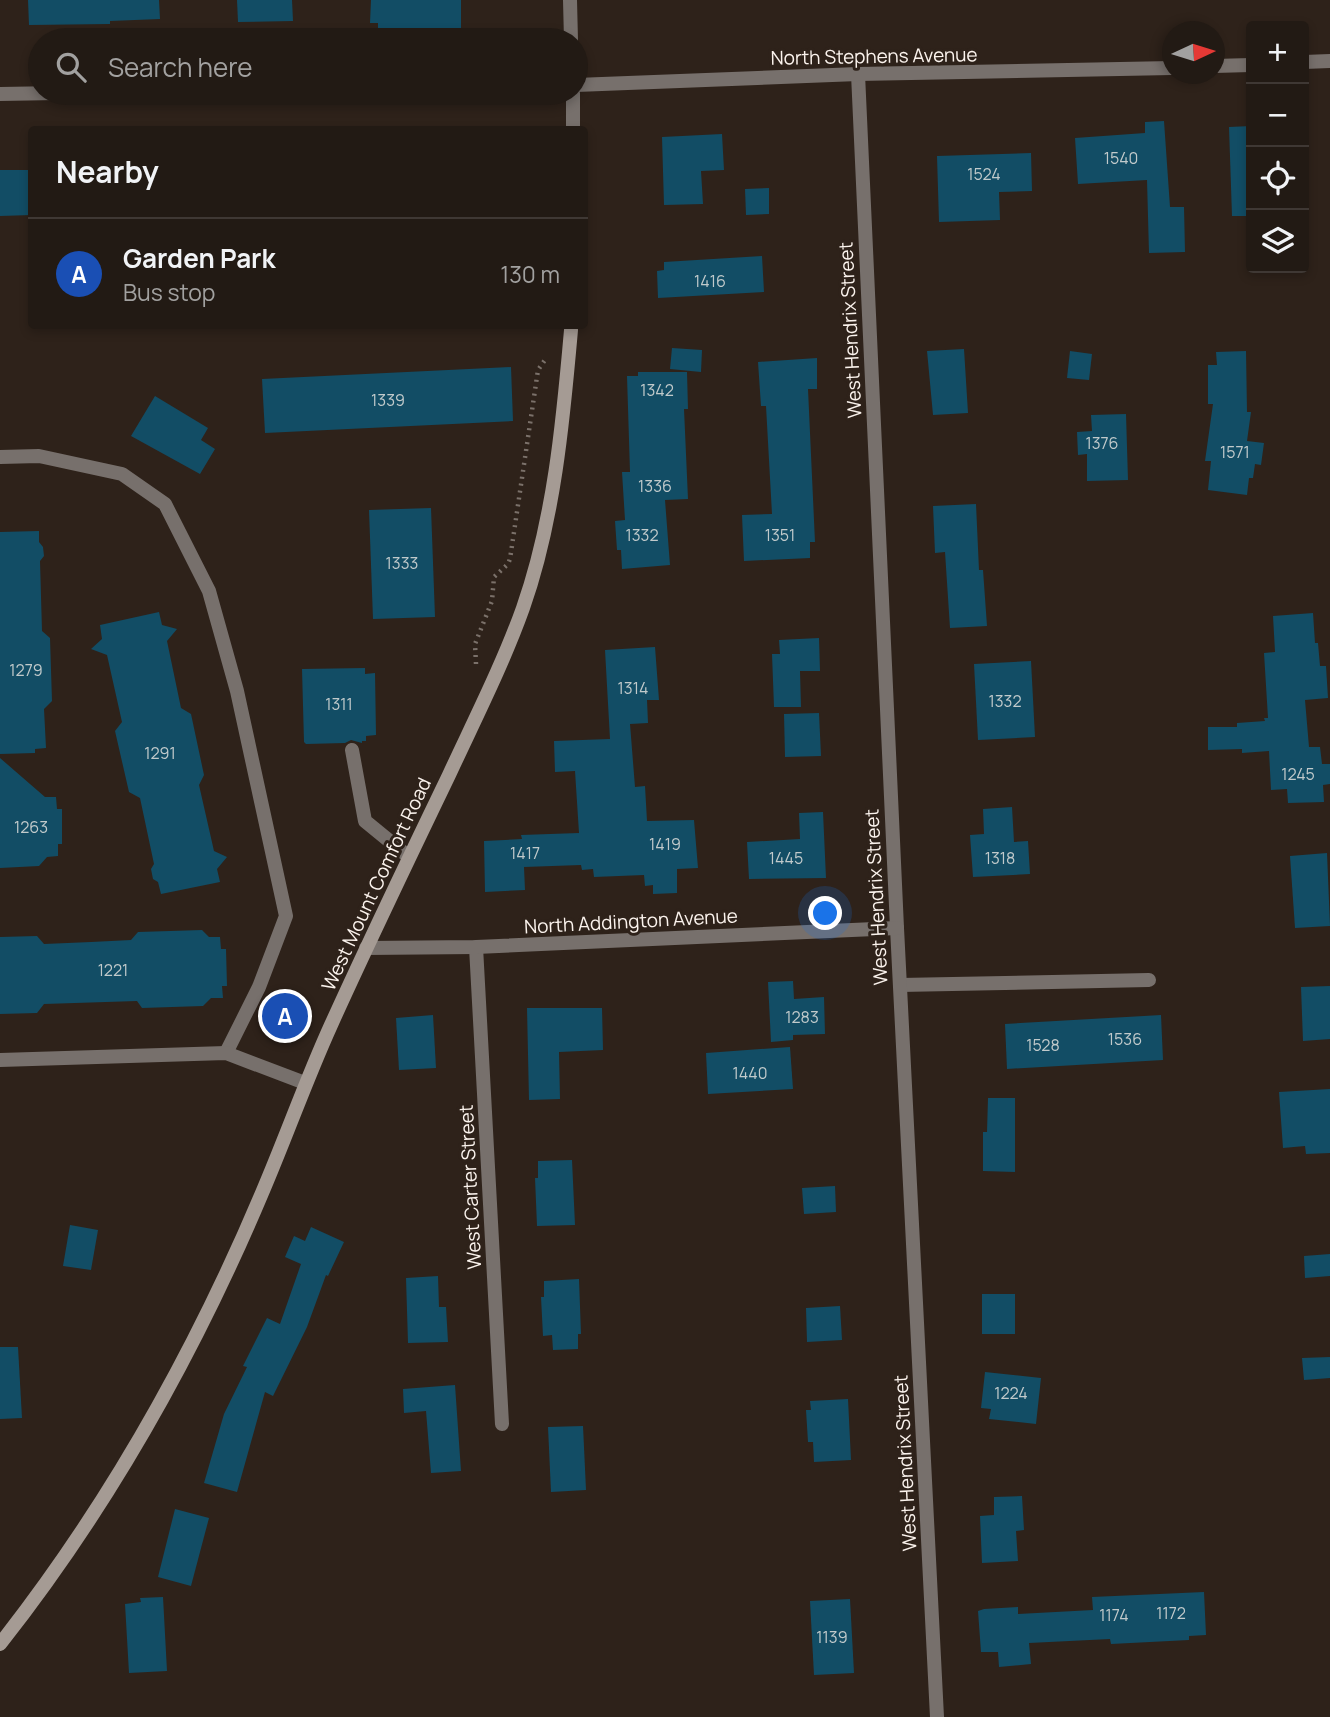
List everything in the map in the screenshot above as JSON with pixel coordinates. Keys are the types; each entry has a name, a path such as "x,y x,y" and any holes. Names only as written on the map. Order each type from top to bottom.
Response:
{"street":[{"path":"570,0 571,28"},
{"path":"1309,62 1330,61"},
{"path":"1225,66 1246,65"},
{"name":"North Stephens Avenue","path":"588,85 858,74 1162,68"},
{"name":"West Hendrix Street","path":"858,74 937,1717"},
{"path":"0,94 28,94"},
{"path":"573,105 573,126"},
{"name":"West Mount Comfort Road","path":"0,1644 81,1535 150,1423 218,1291 262,1193 305,1083 474,721 523,608 546,521 564,403 571,329"},
{"path":"0,457 39,456 122,474 165,504 209,591 237,691 286,916 259,987 226,1053"},
{"path":"352,750 365,821 409,857"},
{"name":"North Addington Avenue","path":"366,948 476,947 897,928"},
{"name":"West Carter Street","path":"476,947 502,1424"},
{"path":"900,985 1149,980"},
{"path":"0,1060 226,1053 305,1083"}],"path":[{"path":"477,669 475,644 492,601 494,577 509,564 538,370 570,329"}],"building":[{"path":"28,0 159,0 160,19 110,21 110,24 29,25"},
{"path":"237,0 292,0 293,21 238,22"},
{"path":"371,0 461,0 461,28 378,28 378,23 370,23"},
{"path":"1164,121 1170,207 1184,207 1185,252 1149,253 1147,180 1078,184 1075,138 1145,133 1145,122"},
{"path":"1246,126 1246,216 1232,216 1229,127"},
{"path":"722,134 724,170 701,171 703,204 664,205 662,137"},
{"path":"1031,153 1032,191 999,192 1000,220 939,222 937,156"},
{"path":"0,170 28,170 28,215 0,216"},
{"path":"769,188 769,214 746,215 745,189"},
{"path":"762,256 764,292 658,298 657,271 664,270 664,262"},
{"path":"672,348 702,350 701,372 670,369"},
{"path":"964,349 968,413 933,415 927,351"},
{"path":"1070,351 1092,354 1089,380 1067,378"},
{"path":"1246,351 1247,412 1251,412 1247,441 1264,443 1261,465 1255,464 1253,478 1249,478 1247,495 1208,490 1211,461 1205,461 1213,404 1208,404 1208,365 1217,365 1216,352"},
{"path":"817,358 817,389 808,389 815,542 810,542 810,558 744,561 742,515 772,514 766,406 761,406 758,362"},
{"path":"511,367 513,421 265,433 262,379"},
{"path":"638,372 687,372 688,409 684,409 688,499 665,500 670,565 622,569 621,550 617,550 615,521 625,520 622,472 630,472 627,376 638,376"},
{"path":"155,396 208,428 201,440 215,449 200,474 131,436"},
{"path":"1126,414 1128,480 1087,481 1087,454 1078,455 1077,432 1092,431 1091,415"},
{"path":"976,504 979,570 983,570 987,626 950,628 945,552 935,553 933,506"},
{"path":"431,508 435,617 373,619 369,510"},
{"path":"39,531 39,542 44,556 40,561 42,631 50,638 52,701 44,709 46,748 35,749 35,753 0,754 0,532"},
{"path":"159,612 162,625 177,629 167,641 181,708 191,714 204,775 199,785 214,851 227,857 217,869 220,882 161,894 158,882 153,879 151,869 154,864 140,798 129,792 115,731 122,722 107,655 91,649 102,639 100,625"},
{"path":"1313,613 1320,666 1326,666 1328,698 1305,700 1309,747 1320,747 1322,764 1330,764 1330,784 1323,785 1324,802 1288,803 1287,789 1271,790 1269,751 1242,753 1242,749 1208,750 1208,727 1237,727 1237,723 1265,721 1264,718 1268,718 1264,653 1275,652 1273,616"},
{"path":"819,638 820,671 800,671 801,707 774,707 772,654 780,654 779,640"},
{"path":"655,647 659,700 647,700 648,723 630,724 635,787 645,786 647,821 694,820 698,868 677,869 677,893 653,894 653,885 645,886 644,875 594,877 593,869 582,870 581,865 524,867 525,890 485,892 484,841 522,839 521,835 579,833 575,771 555,772 554,741 610,739 605,650"},
{"path":"1031,661 1035,737 978,740 974,664"},
{"path":"365,668 365,674 375,673 376,735 366,736 366,741 362,743 351,740 345,743 306,744 302,669"},
{"path":"819,713 821,756 785,757 784,714"},
{"path":"0,758 45,797 56,797 57,809 62,809 62,844 58,844 58,856 47,857 39,866 0,868"},
{"path":"1012,807 1014,842 1028,841 1030,874 973,877 970,835 984,834 983,809"},
{"path":"823,812 826,878 749,879 747,842 800,839 799,813"},
{"path":"1327,853 1330,926 1295,928 1290,856"},
{"path":"202,930 209,937 220,937 221,949 226,949 227,986 222,986 223,998 211,998 203,1006 142,1008 137,1001 44,1004 37,1013 0,1014 0,937 37,936 44,944 131,940 138,932"},
{"path":"793,981 794,999 824,997 825,1034 793,1035 793,1040 771,1042 768,982"},
{"path":"1330,986 1330,1039 1303,1041 1301,987"},
{"path":"527,1008 602,1008 603,1050 559,1052 560,1099 529,1100"},
{"path":"433,1015 436,1068 399,1070 396,1018"},
{"path":"1161,1015 1163,1060 1007,1069 1005,1024"},
{"path":"790,1047 793,1089 708,1094 706,1053"},
{"path":"1330,1089 1330,1153 1306,1154 1305,1146 1283,1148 1279,1092"},
{"path":"988,1098 1015,1098 1015,1172 983,1171 983,1132 987,1132"},
{"path":"572,1160 575,1225 537,1226 535,1178 538,1178 538,1161"},
{"path":"835,1186 836,1212 804,1214 802,1188"},
{"path":"70,1225 98,1230 91,1270 63,1266"},
{"path":"311,1227 344,1242 328,1276 326,1275 307,1327 273,1396 265,1392 237,1492 204,1483 224,1414 247,1367 243,1366 267,1318 280,1324 301,1264 285,1257 294,1236 305,1241"},
{"path":"1330,1254 1330,1276 1305,1278 1304,1256"},
{"path":"438,1276 439,1307 446,1307 448,1342 408,1343 406,1278"},
{"path":"579,1279 581,1334 578,1334 578,1349 553,1350 552,1335 543,1336 541,1297 544,1297 544,1281"},
{"path":"982,1294 1015,1294 1015,1334 982,1334"},
{"path":"840,1306 842,1340 807,1342 806,1308"},
{"path":"0,1347 18,1347 22,1418 0,1419"},
{"path":"1330,1357 1330,1378 1304,1380 1302,1358"},
{"path":"985,1372 1041,1378 1036,1424 989,1419 991,1409 981,1408"},
{"path":"455,1385 461,1471 431,1473 426,1411 404,1413 403,1389"},
{"path":"848,1399 851,1460 814,1462 813,1442 808,1442 806,1410 811,1410 810,1401"},
{"path":"583,1426 586,1490 551,1492 548,1427"},
{"path":"1022,1496 1024,1530 1016,1531 1018,1561 982,1563 980,1516 994,1515 994,1497"},
{"path":"175,1509 209,1518 191,1586 158,1577"},
{"path":"1204,1592 1206,1635 1189,1636 1189,1640 1111,1644 1110,1639 1029,1643 1031,1664 999,1667 998,1652 981,1652 978,1611 984,1609 1018,1607 1018,1614 1093,1610 1092,1597"},
{"path":"163,1597 167,1671 129,1673 125,1604 141,1602 140,1598"},
{"path":"850,1599 854,1673 814,1675 810,1601"}],"place":[{"name":"Garden Park","path":"285,1016"}]}
